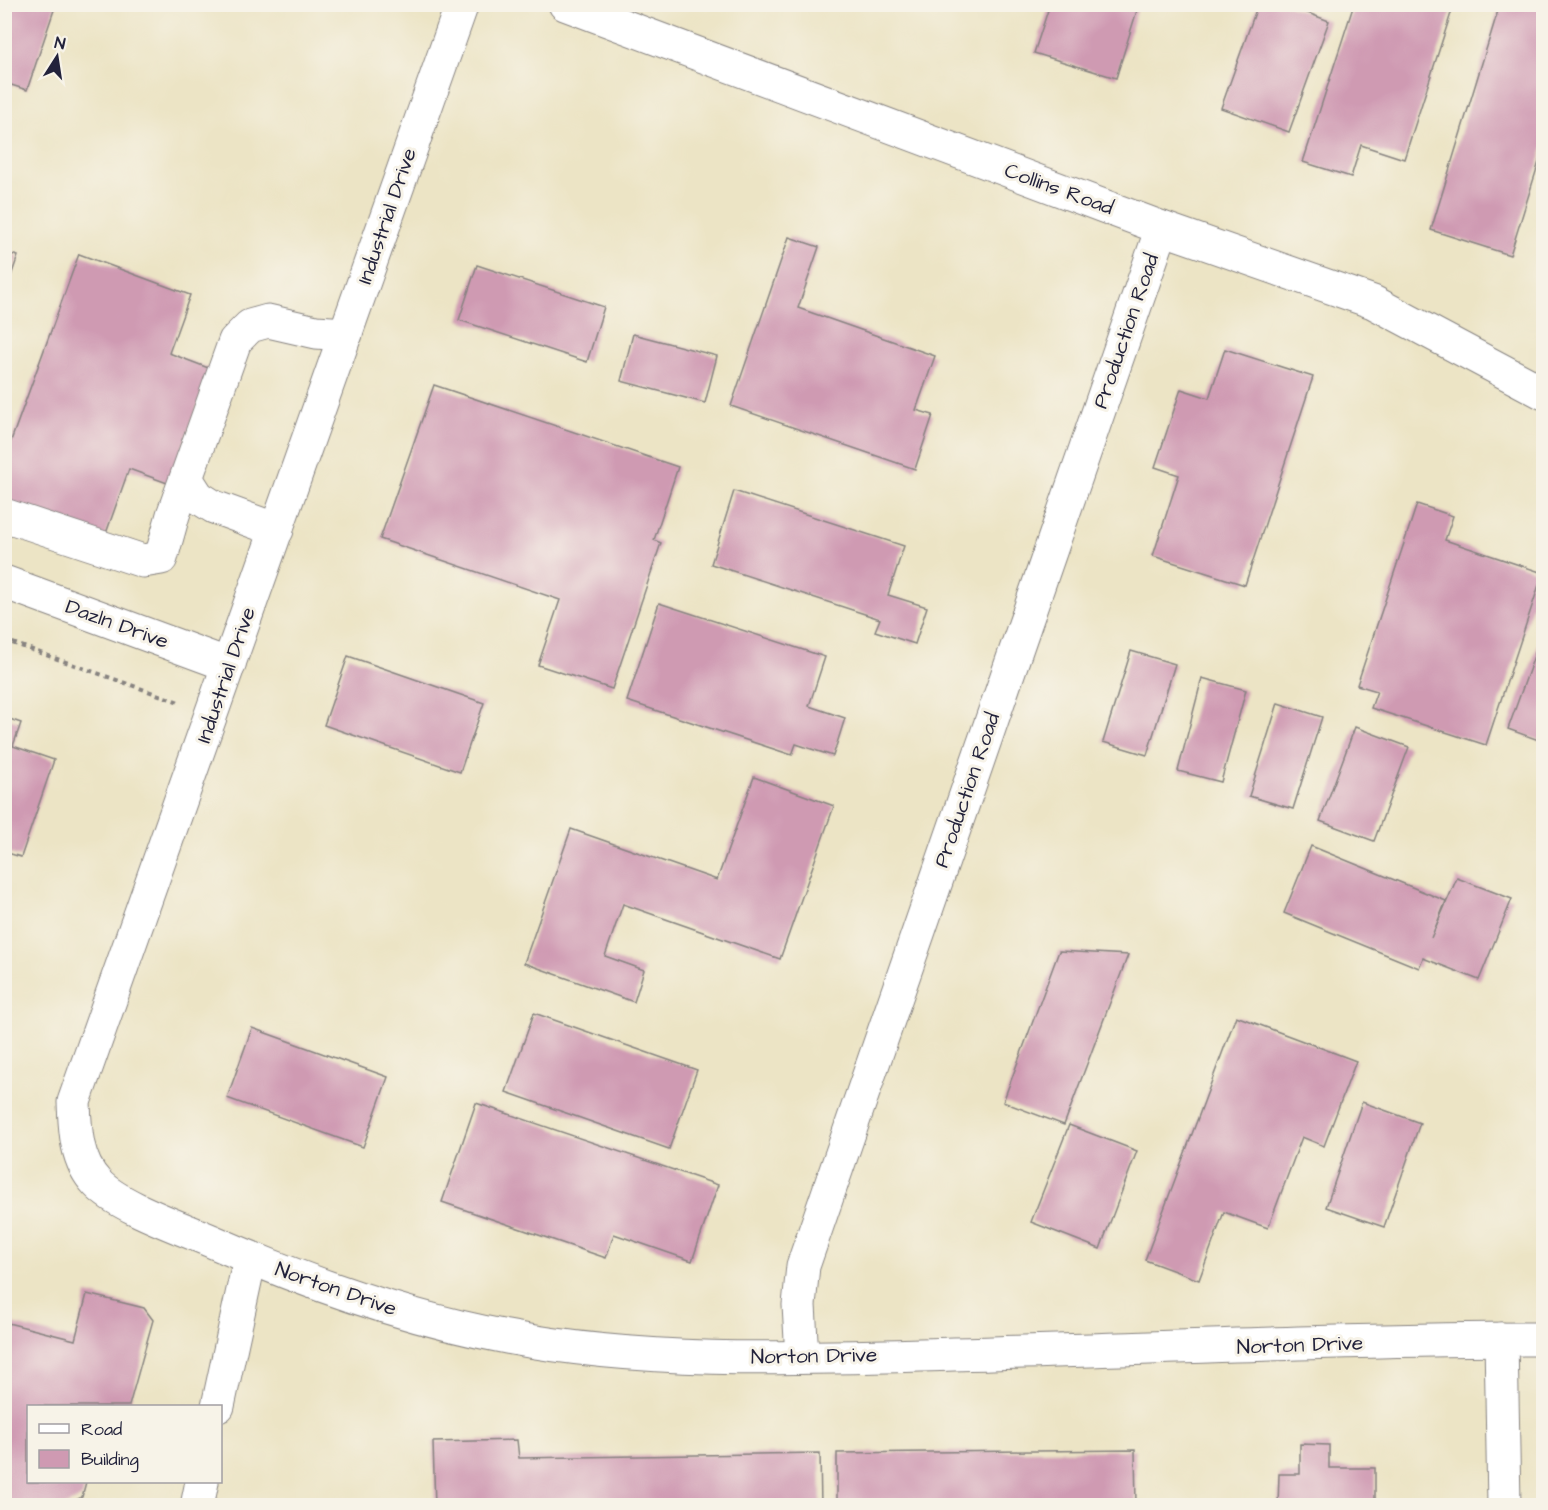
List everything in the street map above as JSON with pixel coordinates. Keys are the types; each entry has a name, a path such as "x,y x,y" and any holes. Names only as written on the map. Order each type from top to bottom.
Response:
{"street":[{"name":"Industrial Drive","path":"250,1258 118,1199 96,1183 83,1161 75,1136 74,1102 462,4"},
{"name":"Collins Road","path":"565,4 1162,228 1373,302 1544,393"},
{"name":"Production Road","path":"802,1357 799,1305 803,1266 1162,228"},
{"path":"4,515 143,561 161,558 173,514 235,341 250,326 268,321 316,332 346,334"},
{"path":"187,480 198,497 214,507 277,530"},
{"name":"Dazln Drive","path":"4,582 229,665"},
{"name":"Norton Drive","path":"218,1405 250,1258 347,1296 428,1320 508,1337 606,1351 802,1357 1544,1339"},
{"path":"1501,1339 1504,1506"},
{"path":"197,1506 202,1483"}],"path":[{"path":"4,640 212,714"}],"building":[{"path":"5,4 56,4 27,90 5,83"},
{"path":"1050,4 1139,4 1116,78 1034,53"},
{"path":"1258,4 1284,4 1329,21 1289,132 1221,108"},
{"path":"1354,4 1454,4 1404,159 1361,145 1351,177 1303,162"},
{"path":"1500,4 1544,4 1544,146 1510,255 1431,230"},
{"path":"789,237 819,247 798,308 935,356 916,410 933,415 915,469 731,406"},
{"path":"4,252 18,256 5,293 4,293"},
{"path":"79,254 190,295 169,353 211,369 170,484 129,469 104,539 4,503 4,460"},
{"path":"477,265 604,307 587,362 459,320"},
{"path":"633,334 717,356 705,403 621,381"},
{"path":"1225,349 1313,377 1245,585 1153,556 1179,475 1155,467 1181,389 1209,398"},
{"path":"434,385 678,467 654,540 661,543 612,689 538,665 560,600 380,539"},
{"path":"734,491 904,546 888,595 927,607 915,644 875,631 880,619 711,564"},
{"path":"1417,504 1453,516 1445,540 1543,573 1486,745 1371,708 1377,691 1357,685"},
{"path":"659,603 825,657 809,706 845,718 833,756 796,744 792,755 627,701"},
{"path":"1544,631 1544,742 1508,729"},
{"path":"1131,651 1175,664 1147,755 1103,742"},
{"path":"348,656 484,703 460,772 324,725"},
{"path":"1202,678 1246,690 1221,782 1178,771"},
{"path":"1278,703 1322,717 1293,809 1249,796"},
{"path":"4,717 21,723 13,746 54,760 21,857 4,852"},
{"path":"1355,727 1409,747 1374,841 1320,821"},
{"path":"754,777 834,806 780,959 623,904 605,956 644,970 634,1002 524,963 571,829 717,880"},
{"path":"1311,846 1446,901 1431,938 1457,878 1512,899 1479,980 1423,958 1419,968 1284,913"},
{"path":"1059,951 1128,955 1064,1125 1003,1102"},
{"path":"534,1013 697,1070 669,1149 506,1092"},
{"path":"1236,1016 1356,1061 1324,1146 1302,1137 1268,1228 1224,1212 1199,1280 1145,1260"},
{"path":"252,1028 388,1077 363,1147 227,1098"},
{"path":"1362,1102 1420,1123 1384,1227 1326,1207"},
{"path":"476,1103 718,1185 692,1261 614,1234 606,1258 442,1202"},
{"path":"1069,1125 1137,1151 1100,1249 1031,1222"},
{"path":"87,1294 144,1308 153,1320 129,1405 27,1405 27,1483 86,1483 82,1497 65,1506 4,1506 4,1322 75,1340"},
{"path":"517,1440 519,1458 820,1453 821,1506 435,1506 433,1442"},
{"path":"1300,1444 1329,1445 1329,1468 1375,1468 1375,1506 1278,1506 1279,1474 1300,1474"},
{"path":"1135,1450 1136,1506 837,1506 837,1453"}]}
